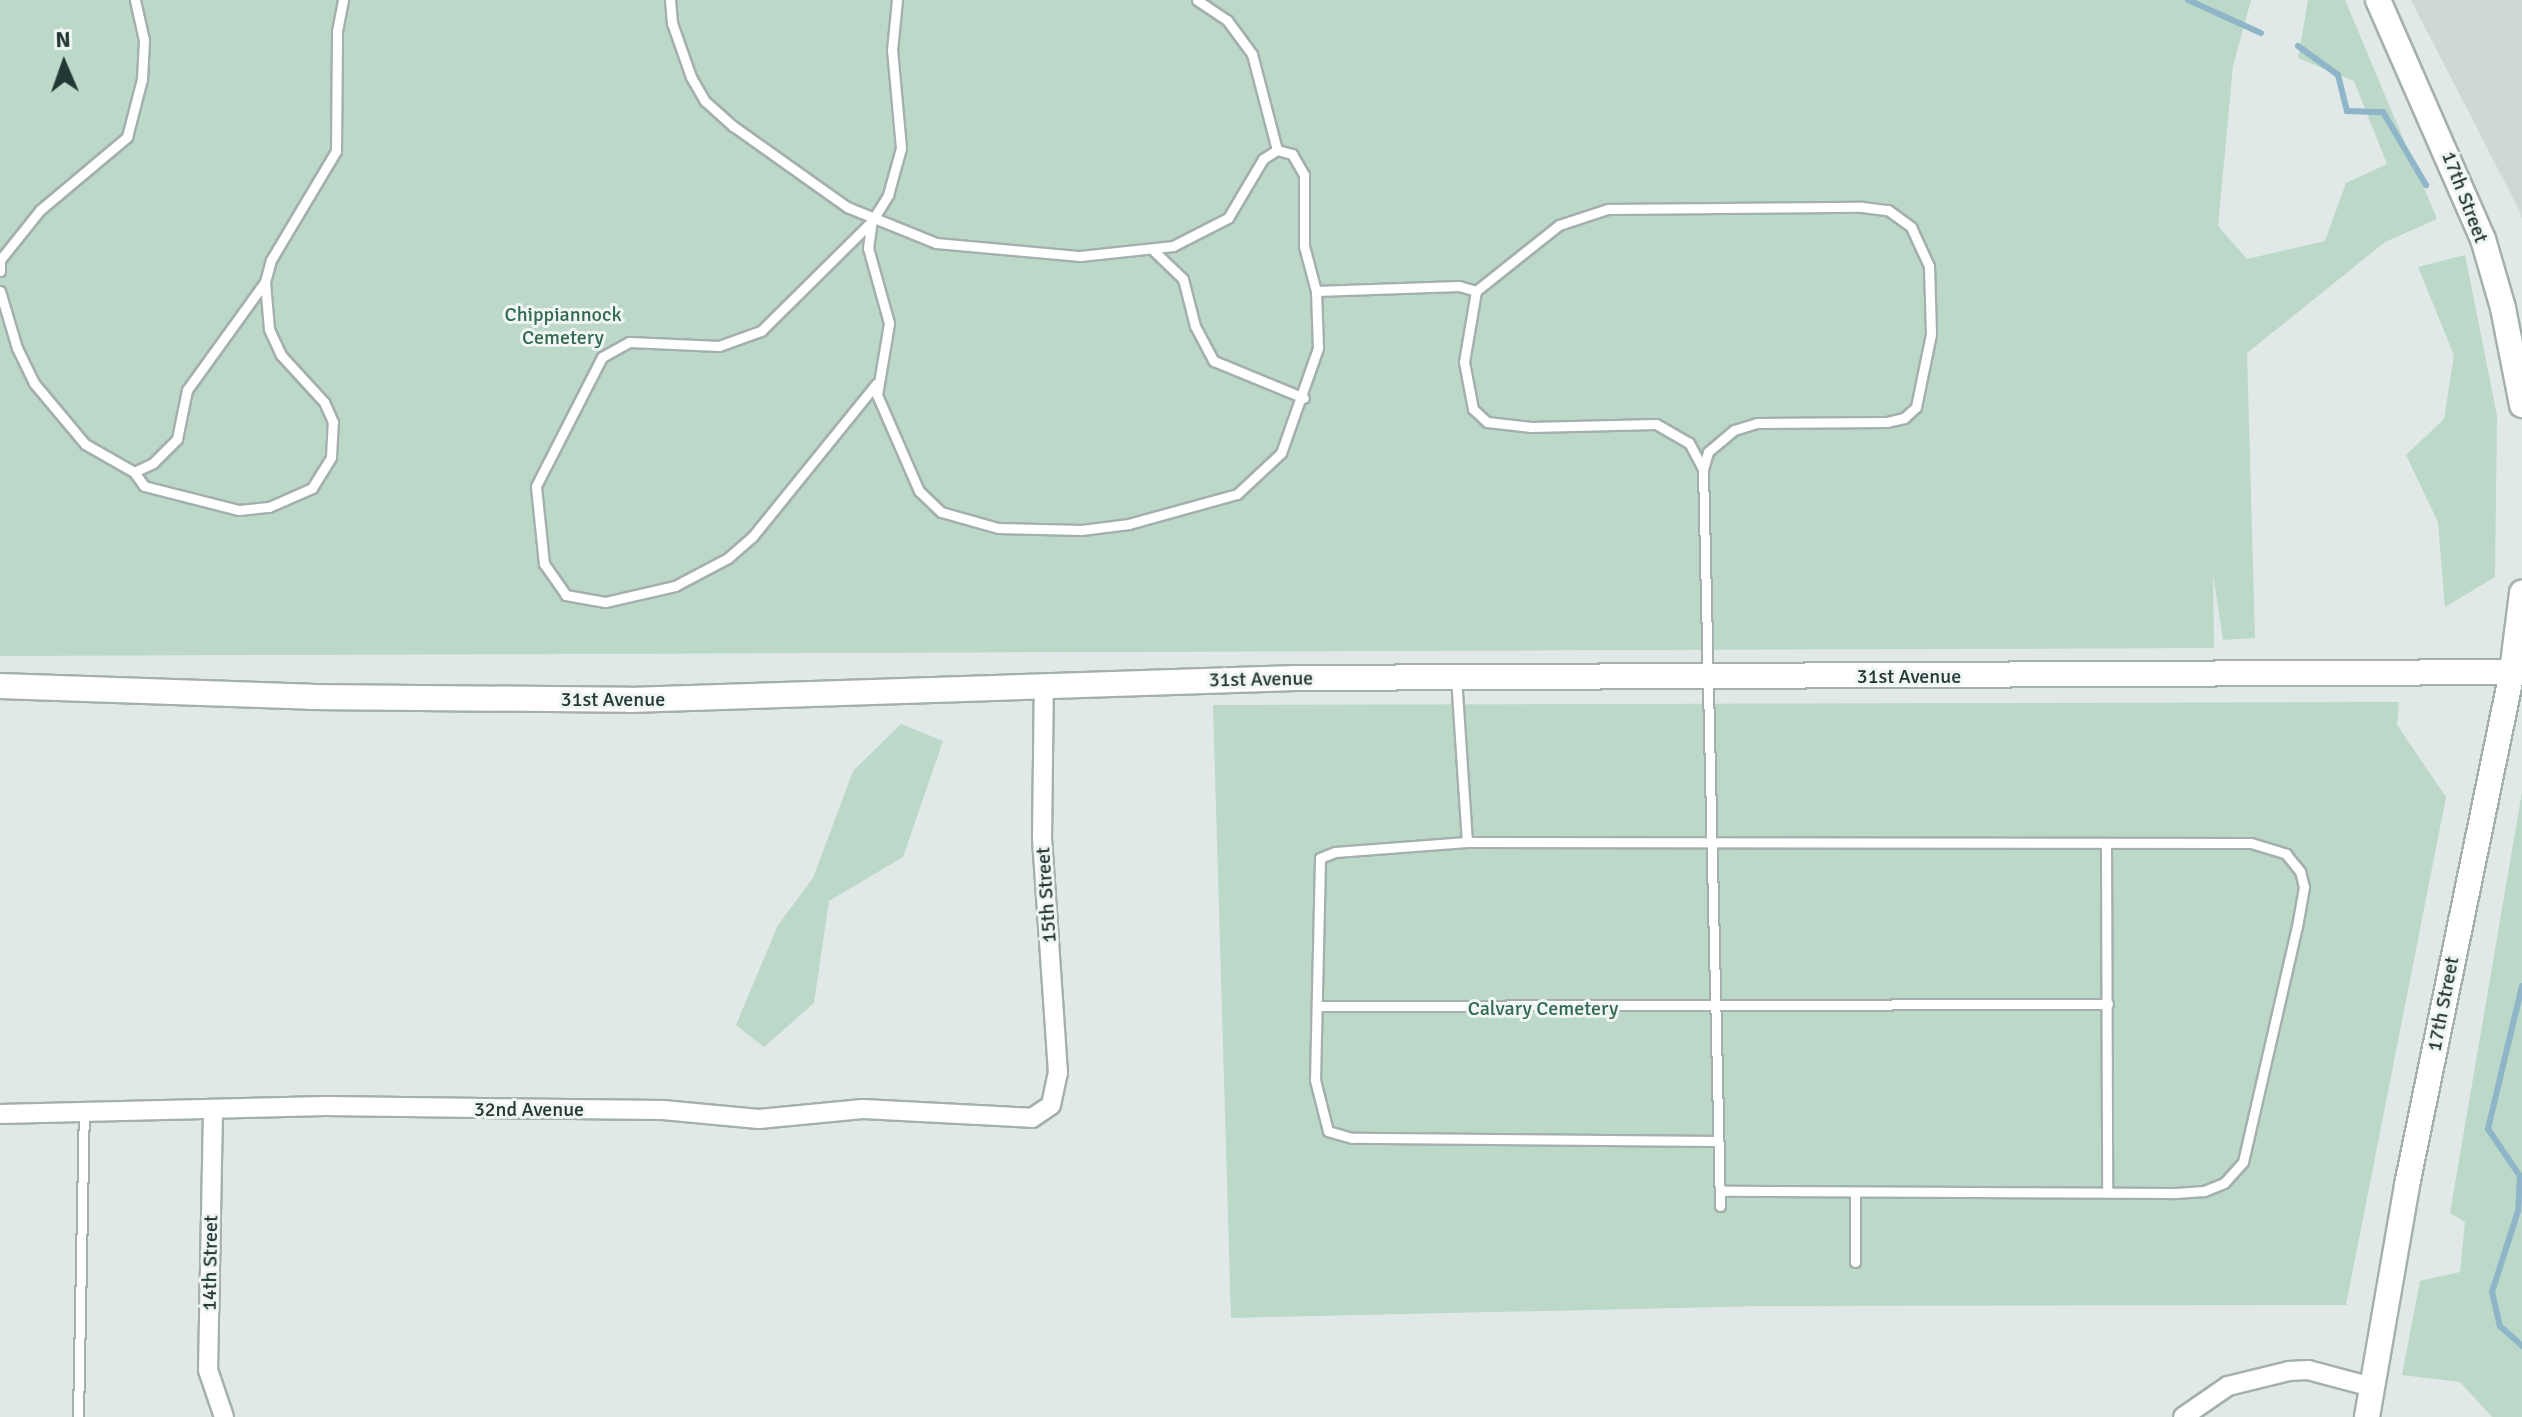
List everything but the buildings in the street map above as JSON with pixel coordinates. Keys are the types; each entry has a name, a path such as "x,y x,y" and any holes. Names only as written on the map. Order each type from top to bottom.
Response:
{"street":[{"name":"17th Street","path":"2378,0 2483,239 2506,320 2522,405"},
{"name":"17th Street","path":"2367,1417 2410,1171 2517,672 2522,593"},
{"name":"31st Avenue","path":"0,686 311,697 630,700 1044,685 1456,677 2517,672"},
{"name":"15th Street","path":"1044,685 1042,839 1058,1073 1051,1105"},
{"name":"32nd Avenue","path":"0,1114 326,1106 622,1109 771,1119 863,1109 1006,1119 1032,1118 1051,1105"},
{"name":"14th Street","path":"213,1111 208,1370 221,1415"},
{"path":"2183,1417 2228,1386 2289,1371 2308,1370 2372,1387"}],"lane":[{"path":"0,271 0,260 40,210 127,137 142,79 144,40 135,0"},
{"path":"0,291 17,348 34,383 85,444 134,472 144,486 239,510 294,497 312,488 324,473 335,436 333,422 324,402 281,355 269,329 265,282 271,260 336,151 337,31 343,0"},
{"path":"670,0 679,46 705,101 764,153 872,221 908,236 976,250 1080,256 1154,251 1194,240 1228,218 1263,159 1277,150"},
{"path":"872,221 868,248 889,323 887,356 876,384 752,537 728,558 675,586 605,602 566,595 544,564 536,486 602,357 629,342 719,346 761,331 872,221 888,195 901,148 902,118 892,50 897,0"},
{"path":"876,384 902,458 929,502 962,520 1030,530 1129,524 1237,494 1281,453 1304,398 1318,348 1316,291 1304,246 1304,175 1300,161 1277,150 1252,54 1227,20 1197,0"},
{"path":"1703,469 1689,443 1656,424 1531,427 1487,422 1473,409 1464,362 1476,291 1559,225 1608,209 1862,207 1888,210 1911,227 1924,246 1930,279 1930,348 1916,407 1904,418 1886,422 1757,423 1734,430 1708,452 1703,469 1705,676 1715,845 1714,1006 1720,1206"},
{"path":"1154,251 1183,279 1195,326 1214,361 1304,398"},
{"path":"134,472 153,463 177,439 187,390 265,282"},
{"path":"1316,291 1459,286 1476,291"},
{"path":"1456,677 1467,842"},
{"path":"1718,1141 1337,1136 1328,1131 1316,1099 1320,858 1335,852 1467,842 1715,845 2251,843 2286,854 2300,871 2304,887 2243,1162 2224,1183 2204,1191 1855,1194 1720,1191"},
{"path":"2106,843 2107,1192"},
{"path":"1319,1006 2108,1004"},
{"path":"78,1417 84,1113"},
{"path":"1855,1194 1855,1262"}],"shaded area":[{"path":"2411,0 2522,0 2522,219 2520,212"}],"green space":[{"name":"Chippiannock Cemetery","path":"0,0 2251,0 2233,66 2218,226 2247,259 2325,241 2346,183 2387,164 2354,81 2298,58 2308,0 2345,0 2437,219 2385,242 2247,353 2255,638 2223,640 2213,574 2214,648 0,656"},
{"path":"2465,255 2497,416 2495,577 2445,607 2438,522 2406,455 2444,419 2454,355 2418,267"},
{"name":"Calvary Cemetery","path":"2399,702 2397,725 2446,797 2346,1305 1764,1306 1231,1318 1213,705"},
{"path":"901,724 943,741 903,857 829,901 814,1003 764,1047 736,1025 778,925 813,878 853,771"},
{"path":"2522,792 2522,1417 2492,1417 2460,1382 2402,1375 2420,1281 2460,1272 2465,1222 2450,1213"}],"waterway":[{"path":"2188,0 2261,33"},
{"path":"2298,46 2338,75 2347,111 2383,112 2426,185"},
{"path":"2522,986 2488,1129 2520,1176 2518,1211 2492,1292 2500,1326 2522,1346"}]}
